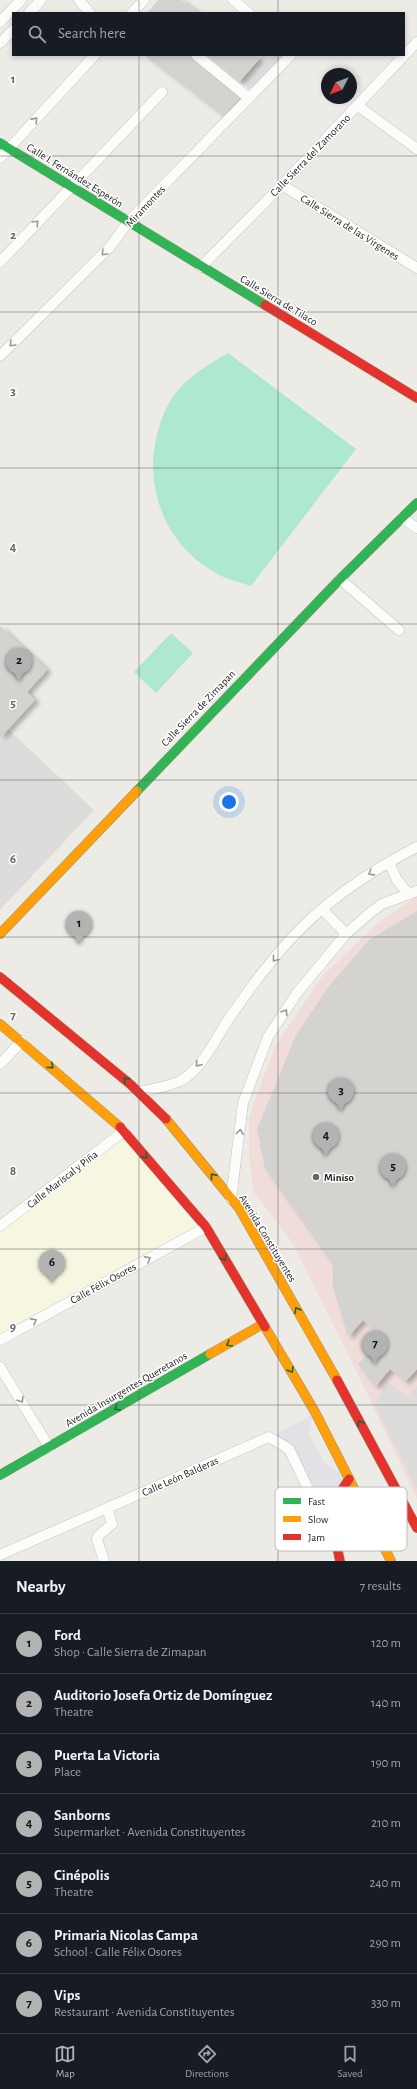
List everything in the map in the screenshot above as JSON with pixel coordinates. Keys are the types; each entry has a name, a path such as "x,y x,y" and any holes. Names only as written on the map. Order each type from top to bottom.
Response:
{"street":[{"path":"0,22 22,0"},
{"path":"30,12 41,0"},
{"path":"79,0 89,12"},
{"path":"133,12 144,0"},
{"path":"233,0 248,12"},
{"path":"0,43 12,31"},
{"name":"Calle Sierra del Zamorano","path":"405,55 417,42"},
{"path":"0,158 94,56"},
{"path":"197,56 249,98"},
{"name":"Miramontes","path":"0,356 110,247 128,222 289,56"},
{"name":"Calle Sierra del Zamorano","path":"201,267 282,185 404,56"},
{"path":"0,262 70,186 162,92"},
{"path":"358,106 417,149"},
{"name":"Calle I. Fernández Esperón","path":"0,142 128,222"},
{"name":"Calle Sierra de las Vírgenes","path":"282,185 417,268"},
{"name":"Calle Sierra de Tilaco","path":"128,222 417,398"},
{"name":"Calle Sierra de Zimapan","path":"0,934 340,579 417,503"},
{"path":"402,518 417,528"},
{"path":"340,579 399,630"},
{"path":"139,1092 166,1086 180,1081 192,1072 202,1060 243,999 287,943 322,909 363,878 417,847"},
{"path":"231,1198 243,1103 268,1037 297,993 346,934 382,904 412,892 397,880 389,862"},
{"path":"322,909 346,934"},
{"name":"Avenida Constituyentes","path":"0,977 139,1092 173,1126 239,1208 339,1383 395,1487"},
{"path":"0,1024 22,1041 124,1131 206,1227 315,1412 353,1487"},
{"path":"0,1064 22,1041"},
{"name":"Calle Mariscal y Piña","path":"0,1226 124,1131"},
{"name":"Calle Félix Osores","path":"0,1340 206,1227"},
{"name":"Avenida Insurgentes Queretanos","path":"0,1475 263,1324"},
{"path":"0,1367 49,1446"},
{"name":"Calle León Balderas","path":"0,1555 269,1436 289,1449 307,1487"},
{"path":"344,1487 349,1479"},
{"path":"104,1561 97,1540 98,1536 112,1524 107,1508"},
{"name":"Avenida Constituyentes","path":"407,1509 417,1528"},
{"path":"338,1551 340,1561"},
{"path":"386,1551 391,1561"}],"shaded area":[{"path":"262,56 290,56 254,92 240,82"},
{"path":"8,729 94,810 0,910 0,738"},
{"path":"417,896 417,1499 355,1368 293,1244 253,1191 249,1155 249,1117 275,1046 323,975 377,924"},
{"path":"124,1131 206,1227 0,1340 0,1226"},
{"path":"386,1381 407,1397 417,1385 417,1490 375,1405"},
{"path":"314,1414 308,1432 324,1462 349,1479 344,1487 307,1487 289,1449 271,1437"}],"green space":[{"path":"228,353 356,449 251,586 214,572 194,557 177,539 165,519 157,497 153,474 154,450 159,426 169,403 181,387 195,374"},
{"path":"171,633 193,653 156,693 134,672"}],"building":[{"path":"158,0 181,0 198,12 148,12"},
{"path":"145,56 190,56 192,60 239,99 223,116"},
{"path":"207,56 255,56 259,59 239,82"},
{"path":"0,626 47,670 27,692 35,700 0,738"},
{"path":"417,911 417,1369 405,1382 390,1369 375,1387 358,1364 382,1337 363,1320 348,1337 333,1287 333,1265 265,1169 257,1129 296,1035 329,986 369,940"}],"traffic: fast":[{"path":"0,143 265,305"},
{"path":"137,791 340,579 417,503"},
{"path":"0,1475 210,1354"}],"traffic: slow":[{"path":"0,934 137,791"},
{"path":"0,1024 120,1127"},
{"path":"166,1119 239,1208 337,1380"},
{"path":"210,1354 263,1324"},
{"path":"265,1327 315,1412 353,1487"},
{"path":"386,1551 391,1561"}],"traffic: jam":[{"path":"265,305 417,398"},
{"path":"0,977 130,1084 166,1119"},
{"path":"120,1127 206,1227 265,1327"},
{"path":"337,1380 395,1487"},
{"path":"344,1487 349,1479"},
{"path":"407,1510 417,1528"},
{"path":"338,1551 340,1561"}],"place":[{"name":"Auditorio Josefa Ortiz de Domínguez","path":"19,681"},
{"name":"Ford","path":"79,944"},
{"name":"Puerta La Victoria","path":"341,1111"},
{"name":"Sanborns","path":"326,1156"},
{"name":"Miniso","path":"316,1177"},
{"name":"Cinépolis","path":"393,1187"},
{"name":"Primaria Nicolas Campa","path":"52,1283"},
{"name":"Vips","path":"375,1364"}]}
